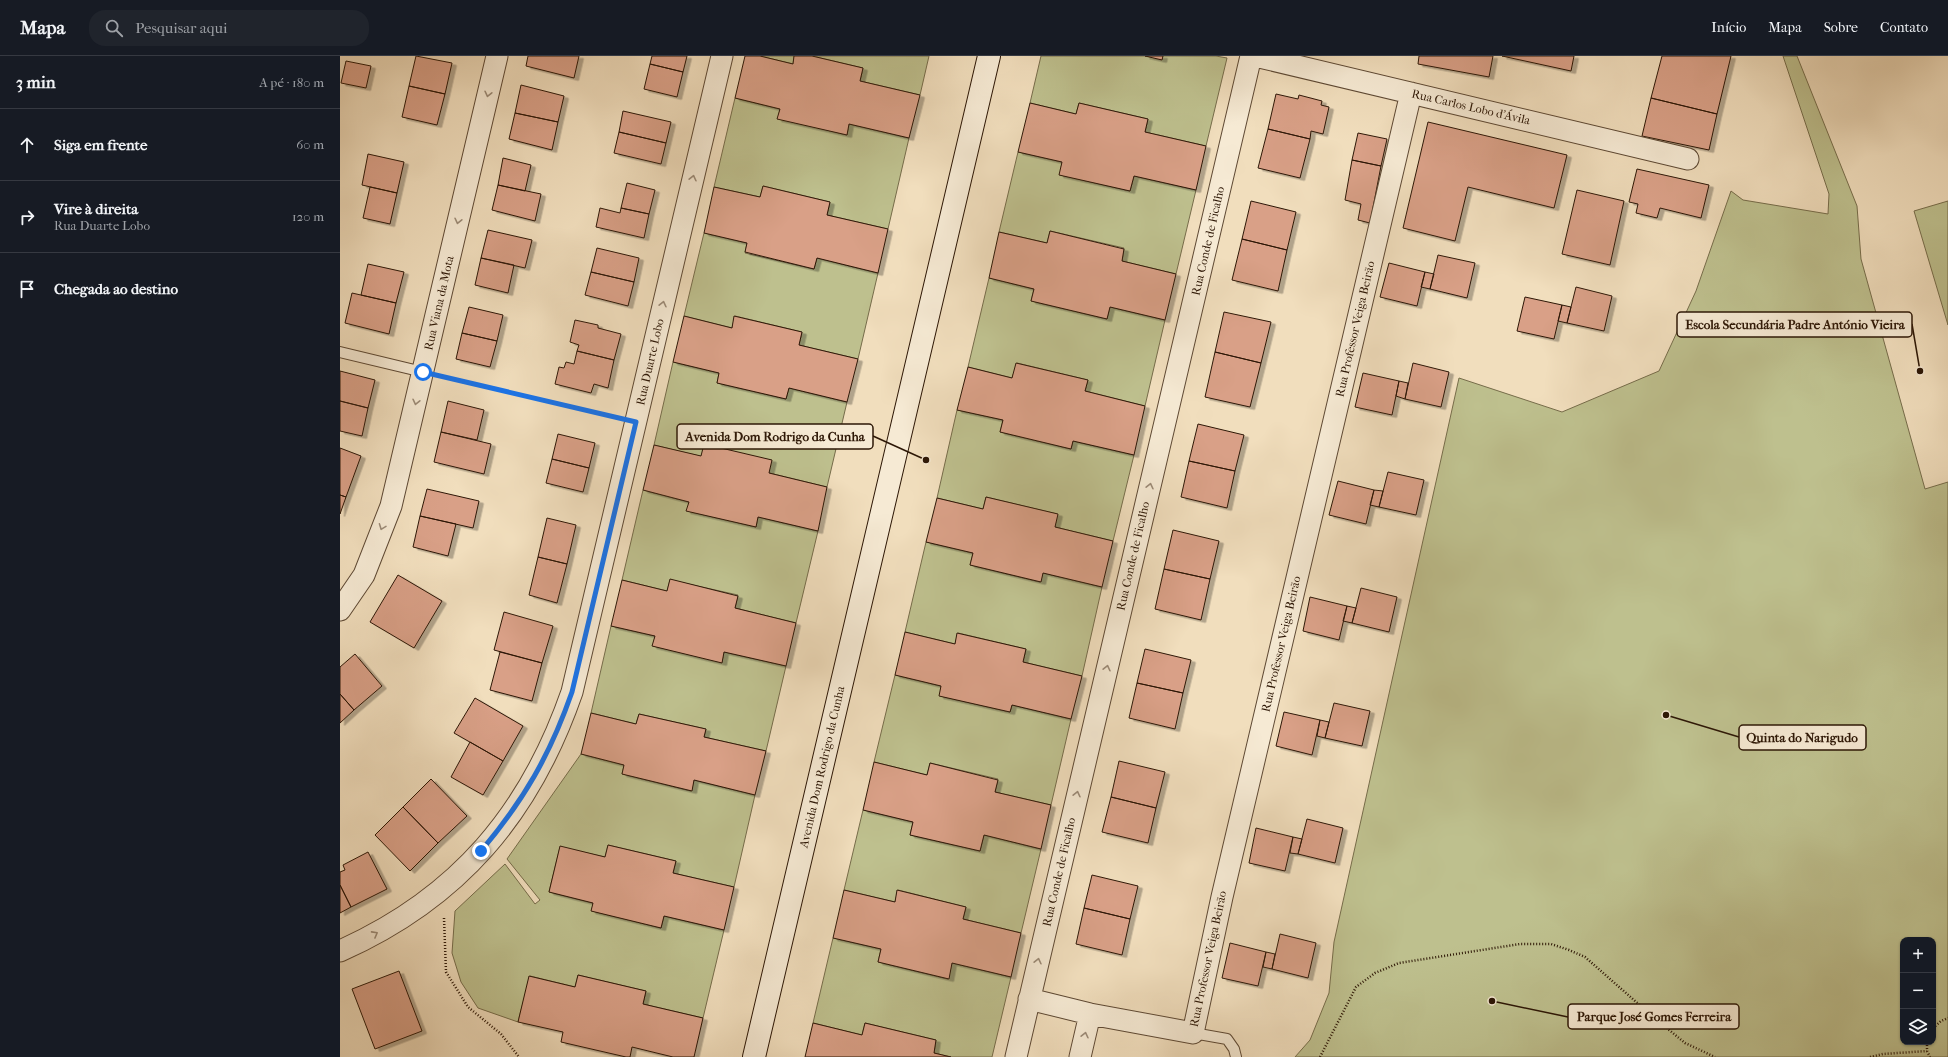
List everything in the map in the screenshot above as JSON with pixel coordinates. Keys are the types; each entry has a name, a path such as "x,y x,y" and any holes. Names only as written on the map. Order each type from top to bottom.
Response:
{"street":[{"name":"Rua Viana da Mota","path":"340,610 364,575 391,506 497,56"},
{"name":"Rua Duarte Lobo","path":"340,951 364,940 396,922 455,878 505,823 526,792 560,727 572,692 722,56"},
{"name":"Avenida Dom Rodrigo da Cunha","path":"754,1057 989,56"},
{"name":"Rua Conde de Ficalho","path":"1016,1057 1252,56"},
{"name":"Rua Carlos Lobo d'Ávila","path":"1255,56 1688,158"},
{"name":"Rua Professor Veiga Beirão","path":"1029,999 1090,1014 1193,1033 1226,881 1411,93"},
{"path":"1080,1057 1090,1014"}],"lane":[{"path":"340,352 423,372"},
{"path":"1193,1033 1227,1039 1234,1049 1236,1057"}],"path":[{"path":"423,372 636,422"},
{"path":"444,912 446,972 468,1007 501,1034 519,1057"},
{"path":"1320,1057 1356,987 1375,973 1399,963 1520,944 1551,944 1585,957 1650,1015 1685,1043 1715,1057"},
{"path":"1936,1025 1948,1018"},
{"path":"1928,1045 1927,1051 1930,1057"},
{"path":"1870,1057 1883,1054 1927,1051"}],"green space":[{"path":"760,56 794,56 793,64"},
{"path":"812,56 929,56 920,95 860,81 863,68"},
{"path":"1041,56 1216,56 1227,58 1206,146 1145,132 1148,119 1079,103 1076,114 1030,103"},
{"path":"1783,56 1797,56 1857,206 1861,259 1925,489 1948,482 1948,1057 1295,1057 1310,1040 1329,993 1334,942 1459,378 1562,412 1659,371 1696,291 1731,191 1743,200 1828,214 1829,194"},
{"path":"735,98 780,109 778,118 847,135 849,124 909,138 888,229 827,215 830,202 763,186 760,197 714,187"},
{"path":"1018,152 1062,162 1060,175 1130,191 1134,176 1196,190 1176,274 1122,261 1124,248 1050,231 1047,243 999,232"},
{"path":"1948,201 1948,325 1914,211"},
{"path":"704,233 747,243 745,253 814,269 817,258 878,273 858,359 799,345 802,332 735,316 732,328 684,316"},
{"path":"989,278 1034,289 1031,301 1107,319 1110,307 1165,320 1145,406 1085,391 1088,380 1017,363 1012,378 968,367"},
{"path":"673,362 719,373 717,383 786,399 789,388 847,402 827,487 654,445"},
{"path":"957,410 1003,420 1000,432 1071,449 1073,441 1134,455 1113,541 1055,527 1057,514 986,497 983,509 937,498"},
{"path":"643,490 689,502 687,511 756,527 758,517 818,531 796,623 735,608 738,595 670,580 667,591 622,580"},
{"path":"926,542 973,553 970,565 1040,582 1043,573 1102,587 1082,676 1023,662 1026,649 958,633 955,644 905,632"},
{"path":"611,626 655,636 653,646 722,662 724,652 786,666 766,751 704,737 706,729 639,714 636,724 591,713"},
{"path":"895,675 941,686 940,696 1010,712 1012,705 1071,719 1051,805 995,792 998,779 930,763 927,775 874,762"},
{"path":"581,754 624,765 622,774 691,791 694,780 755,795 734,887 673,873 676,861 608,845 605,857 560,847 549,892 593,903 592,911 661,928 664,916 724,930 703,1018 643,1004 646,991 578,975 575,987 530,976 518,1022 478,1008 461,982 452,953 455,911 505,864 535,904 540,900 507,859"},
{"path":"863,810 913,822 910,835 980,851 984,835 1041,849 1021,933 963,919 966,907 898,890 895,902 844,890"},
{"path":"833,938 881,949 878,962 948,979 952,963 1011,977 992,1057 951,1057 934,1053 936,1040 865,1023 862,1035 813,1023"}],"building":[{"path":"416,56 452,63 445,94 409,86"},
{"path":"528,56 579,56 574,78 526,66"},
{"path":"652,56 687,56 683,72 650,64"},
{"path":"745,56 760,56 793,64 794,56 812,56 863,68 860,81 920,95 909,138 849,124 847,135 777,119 780,109 735,98"},
{"path":"1145,56 1163,56 1162,60"},
{"path":"1419,56 1493,56 1489,77 1418,64"},
{"path":"1502,56 1574,56 1571,71"},
{"path":"1662,56 1731,56 1717,114 1651,98"},
{"path":"346,61 371,66 366,88 341,83"},
{"path":"650,64 683,72 677,97 644,89"},
{"path":"521,85 564,96 558,122 515,113"},
{"path":"409,86 445,94 437,125 402,117"},
{"path":"1276,94 1298,99 1299,95 1322,101 1321,105 1329,107 1323,134 1311,131 1310,139 1268,129"},
{"path":"1651,98 1717,114 1709,150 1642,136"},
{"path":"1030,103 1076,114 1079,103 1148,119 1145,132 1206,146 1196,190 1134,176 1130,191 1059,175 1062,162 1018,152"},
{"path":"623,111 671,122 666,143 619,132"},
{"path":"515,113 558,122 552,150 509,139"},
{"path":"1428,122 1567,155 1554,208 1468,187 1455,241 1403,228"},
{"path":"1268,129 1310,139 1300,178 1258,168"},
{"path":"619,132 666,143 661,164 614,153"},
{"path":"1358,133 1387,139 1381,166 1352,160"},
{"path":"368,154 404,162 397,193 362,185"},
{"path":"503,158 531,165 525,191 498,185"},
{"path":"1352,160 1381,166 1370,223 1358,220 1361,204 1345,200"},
{"path":"1637,169 1709,185 1701,218 1660,208 1657,218 1636,213 1638,204 1629,202"},
{"path":"627,183 655,190 649,214 621,208"},
{"path":"498,185 541,194 535,221 492,210"},
{"path":"763,186 830,202 827,215 888,229 878,273 817,258 814,269 745,252 747,243 704,233 714,187 760,197"},
{"path":"370,187 397,193 390,224 363,218"},
{"path":"1577,190 1624,201 1610,265 1562,254"},
{"path":"1251,201 1296,212 1287,250 1242,239"},
{"path":"600,208 620,213 621,208 649,214 644,238 596,227"},
{"path":"488,230 532,240 525,268 481,258"},
{"path":"1050,231 1124,249 1122,261 1176,274 1165,320 1110,307 1107,319 1031,301 1034,289 989,278 999,232 1047,243"},
{"path":"1242,239 1287,250 1278,291 1232,280"},
{"path":"597,248 639,258 634,282 591,272"},
{"path":"1438,255 1475,263 1467,298 1430,289"},
{"path":"481,258 514,265 508,293 475,285"},
{"path":"1389,263 1425,272 1417,306 1380,297"},
{"path":"368,264 404,272 396,303 361,295"},
{"path":"591,272 634,282 628,306 585,295"},
{"path":"1425,272 1434,274 1430,289 1421,287"},
{"path":"1576,287 1612,296 1604,331 1567,323"},
{"path":"352,293 396,303 389,334 345,323"},
{"path":"1525,297 1562,305 1554,339 1517,331"},
{"path":"1562,305 1571,307 1567,323 1558,321"},
{"path":"469,307 503,315 497,341 462,333"},
{"path":"1224,312 1271,322 1261,363 1215,352"},
{"path":"684,316 732,328 734,316 802,332 799,345 858,359 847,402 789,388 786,399 717,383 719,373 673,362"},
{"path":"575,320 598,325 598,328 621,334 614,360 577,351 579,345 570,342"},
{"path":"462,333 497,341 490,367 456,359"},
{"path":"577,351 614,360 608,388 594,384 591,393 555,384 559,367 564,368 566,362 574,364"},
{"path":"1215,352 1261,363 1250,407 1205,397"},
{"path":"1016,363 1088,380 1085,391 1145,406 1134,455 1073,441 1071,449 1000,432 1003,420 957,410 968,367 1012,378"},
{"path":"1413,363 1449,372 1441,407 1405,399"},
{"path":"340,371 375,380 368,408 340,401"},
{"path":"1363,373 1399,381 1392,415 1355,407"},
{"path":"1399,381 1408,383 1405,399 1396,396"},
{"path":"340,401 368,408 362,436 340,431"},
{"path":"448,401 484,410 477,440 441,432"},
{"path":"1198,424 1244,435 1235,471 1189,461"},
{"path":"441,432 491,444 484,474 434,462"},
{"path":"558,434 595,443 589,468 552,459"},
{"path":"704,444 772,460 769,473 827,487 818,531 758,517 756,527 686,511 689,502 643,490 654,445 701,456"},
{"path":"340,448 361,456 346,497 340,495"},
{"path":"552,459 589,468 583,492 546,483"},
{"path":"1189,461 1235,471 1227,508 1181,497"},
{"path":"1388,472 1424,480 1416,515 1379,507"},
{"path":"1338,481 1374,490 1366,524 1329,515"},
{"path":"427,489 479,501 473,528 420,516"},
{"path":"1374,490 1383,491 1379,507 1370,505"},
{"path":"340,495 346,497 340,514"},
{"path":"986,497 1058,514 1055,527 1113,541 1102,587 1043,573 1041,582 970,565 973,553 926,542 937,498 983,509"},
{"path":"420,516 456,524 448,556 413,547"},
{"path":"547,518 576,525 567,564 538,557"},
{"path":"1173,530 1219,541 1210,579 1164,569"},
{"path":"538,557 567,564 557,603 529,595"},
{"path":"1164,569 1210,579 1201,620 1155,609"},
{"path":"398,575 442,601 414,648 370,622"},
{"path":"670,579 738,596 735,608 796,623 786,666 724,652 722,663 652,646 655,636 611,626 622,580 667,591"},
{"path":"1361,588 1397,597 1389,632 1352,623"},
{"path":"1310,597 1347,606 1339,640 1303,631"},
{"path":"1347,606 1356,608 1352,623 1343,621"},
{"path":"504,612 553,626 542,663 494,650"},
{"path":"905,632 955,644 957,633 1026,649 1023,662 1082,676 1071,719 1012,705 1010,712 939,696 941,686 895,675"},
{"path":"1145,649 1191,660 1183,693 1137,683"},
{"path":"500,652 542,663 532,701 490,690"},
{"path":"355,654 382,686 354,710 340,694 340,667"},
{"path":"1137,683 1183,693 1175,729 1129,718"},
{"path":"340,694 354,710 340,723"},
{"path":"475,698 523,726 503,761 454,733"},
{"path":"1334,703 1370,711 1362,746 1325,738"},
{"path":"1284,712 1320,720 1312,755 1276,746"},
{"path":"591,713 636,724 639,714 706,729 704,737 766,751 755,795 694,780 692,791 622,774 624,765 581,754"},
{"path":"1320,720 1329,722 1325,738 1317,736"},
{"path":"470,742 503,761 483,795 451,777"},
{"path":"1119,761 1165,772 1156,808 1111,797"},
{"path":"874,762 927,775 930,763 998,780 995,792 1051,805 1041,849 984,835 980,851 910,835 913,822 863,810"},
{"path":"431,779 467,816 438,843 403,807"},
{"path":"1111,797 1156,808 1148,843 1102,832"},
{"path":"403,807 438,843 410,871 375,835"},
{"path":"1307,819 1343,828 1335,863 1298,854"},
{"path":"1256,828 1293,837 1285,871 1249,863"},
{"path":"1293,837 1302,839 1298,854 1290,853"},
{"path":"608,845 676,861 673,873 734,887 724,930 664,916 661,928 591,911 593,903 549,892 560,846 605,857"},
{"path":"368,852 387,889 351,907 340,885 340,872 345,870 343,865"},
{"path":"1092,875 1138,886 1130,919 1084,908"},
{"path":"340,885 351,907 340,913"},
{"path":"844,890 895,902 897,890 966,907 963,919 1021,933 1011,977 952,963 949,979 878,962 881,949 833,938"},
{"path":"1084,908 1130,919 1122,955 1076,944"},
{"path":"1280,934 1316,943 1308,978 1272,969"},
{"path":"1230,943 1266,952 1258,986 1222,978"},
{"path":"1266,952 1275,954 1272,969 1263,967"},
{"path":"399,971 422,1031 375,1049 352,989"},
{"path":"578,975 646,991 643,1004 703,1018 694,1057 673,1057 632,1047 630,1057 626,1057 561,1042 563,1032 518,1022 529,976 575,987"},
{"path":"813,1023 862,1035 865,1023 936,1040 934,1053 951,1057 805,1057"}],"place":[{"name":"Escola Secundária Padre António Vieira","path":"1920,371"},
{"name":"Avenida Dom Rodrigo da Cunha","path":"926,460"},
{"name":"Quinta do Narigudo","path":"1666,715"},
{"name":"Parque José Gomes Ferreira","path":"1492,1001"}],"route":[{"path":"423,372 636,422 572,692 560,727 526,792 505,823 481,851"}]}
